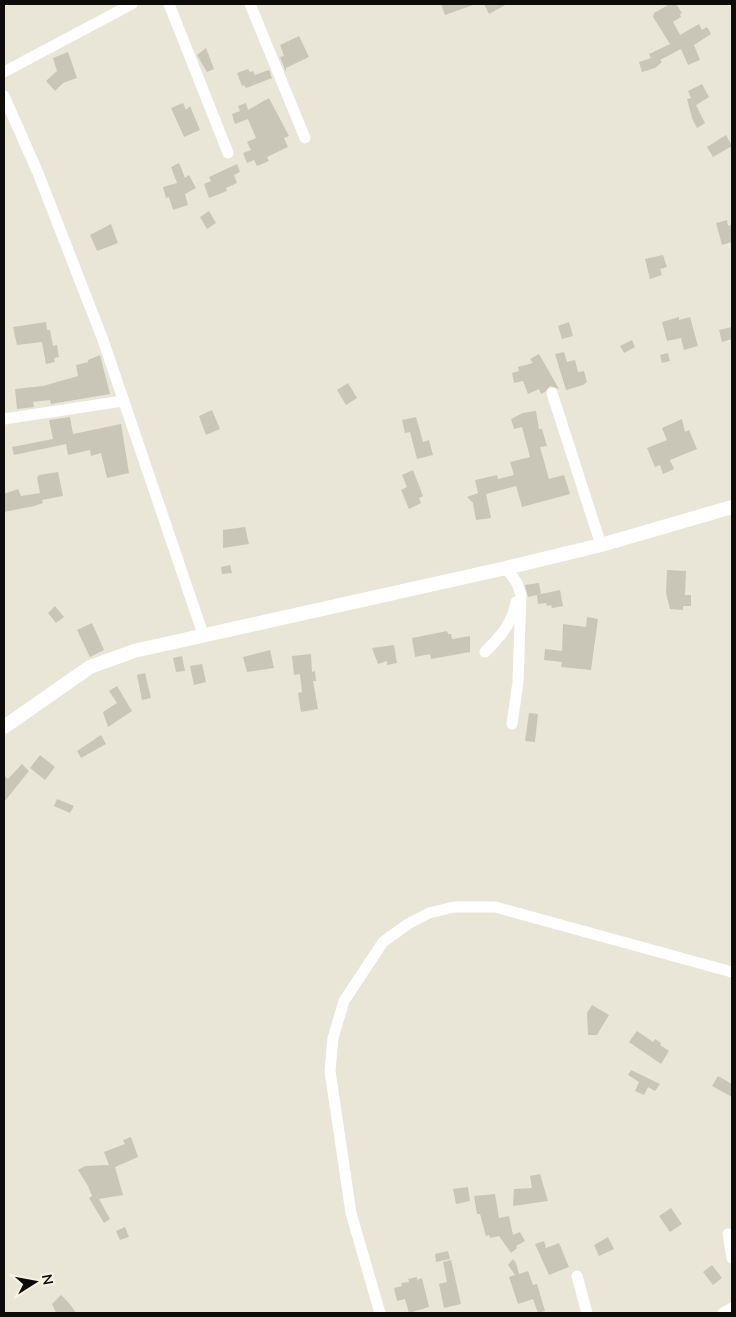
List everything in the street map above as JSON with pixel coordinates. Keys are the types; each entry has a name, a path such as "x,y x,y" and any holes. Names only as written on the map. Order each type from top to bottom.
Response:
{"street":[{"path":"4,72 132,4"},
{"path":"170,4 228,153"},
{"path":"250,4 305,138"},
{"path":"4,96 38,173 103,340 203,634"},
{"path":"552,393 601,545"},
{"path":"4,419 123,401"},
{"path":"4,727 90,667 134,651 203,634 506,568 601,545 732,507"},
{"path":"506,568 517,583 521,595 518,682 512,724"},
{"path":"485,652 502,636 510,622 518,596 517,583"},
{"path":"380,1313 351,1213 330,1071 333,1038 344,1001 383,942 408,924 429,913 454,907 495,907 732,972"},
{"path":"728,1234 732,1258"},
{"path":"577,1276 587,1313"},
{"path":"723,1313 732,1308"}],"building":[{"path":"441,4 473,4 473,5 445,15"},
{"path":"484,4 507,4 489,14"},
{"path":"670,4 676,4 682,13 680,14 681,17 673,22 680,35 699,24 702,30 707,27 711,34 694,45 700,60 688,65 681,49 660,60 662,62 655,68 642,72 639,62 651,58 649,54 670,44 653,17 654,13"},
{"path":"299,36 309,57 286,68 286,72 280,57 284,56 280,45"},
{"path":"206,48 214,69 207,72 197,55"},
{"path":"68,52 77,78 63,83 55,91 46,81 57,71 53,58"},
{"path":"248,69 250,72 253,71 255,75 269,70 272,78 246,88 244,85 242,86 237,73"},
{"path":"702,84 709,97 696,105 705,123 697,128 687,99 691,98 688,91"},
{"path":"269,98 289,136 284,138 288,147 267,157 269,161 257,166 254,160 247,163 243,153 251,150 247,142 256,138 248,119 235,124 232,114 240,111 238,106 246,103 248,110"},
{"path":"183,103 186,110 190,106 200,130 184,137 171,108"},
{"path":"726,135 732,146 713,157 707,147"},
{"path":"179,163 185,178 189,175 196,188 185,194 188,205 173,210 169,197 166,198 163,187 177,183 171,167"},
{"path":"237,164 240,172 234,175 237,183 226,188 227,191 209,198 204,184 211,181 209,177"},
{"path":"209,211 216,223 207,229 200,217"},
{"path":"727,220 728,226 732,225 732,242 722,245 716,223"},
{"path":"111,224 118,243 97,251 90,235"},
{"path":"663,255 667,267 660,269 662,275 650,279 645,259"},
{"path":"679,317 679,320 690,317 698,346 684,350 681,338 667,341 662,322"},
{"path":"46,322 47,330 50,330 53,346 57,345 59,357 54,358 55,362 46,364 42,342 17,345 13,327"},
{"path":"569,322 573,336 562,339 558,326"},
{"path":"732,327 732,339 722,342 719,330"},
{"path":"632,340 635,347 624,353 620,346"},
{"path":"564,352 567,362 575,360 578,372 584,371 587,382 583,385 566,390 555,354"},
{"path":"668,353 670,361 662,363 660,355"},
{"path":"539,354 559,389 550,386 541,394 539,389 528,394 523,381 514,383 512,373 519,371 518,367 533,363 530,359"},
{"path":"100,355 110,394 51,404 50,400 33,402 34,407 17,409 15,389 43,386 78,376 76,365 88,362 88,360"},
{"path":"348,383 357,398 346,405 337,390"},
{"path":"212,410 220,429 206,435 199,416"},
{"path":"536,411 539,429 542,429 547,446 540,447 549,479 564,475 570,494 522,507 516,486 486,494 491,518 476,520 473,503 467,497 478,493 475,480 497,475 498,479 514,475 510,462 530,457 522,427 514,429 511,419 523,413"},
{"path":"70,417 73,434 121,424 129,473 107,478 101,453 91,456 90,450 68,455 66,444 14,455 12,447 53,439 49,420"},
{"path":"416,417 423,442 429,440 433,455 417,459 410,432 405,433 402,420"},
{"path":"682,419 685,432 689,430 697,449 670,460 674,469 663,474 660,465 655,467 647,448 667,440 662,428"},
{"path":"413,470 423,496 419,498 421,503 409,509 401,490 407,487 402,475"},
{"path":"58,472 63,496 42,500 43,503 34,506 4,512 4,494 18,489 21,496 40,493 37,478 39,475"},
{"path":"245,527 249,544 223,548 223,530"},
{"path":"230,565 232,573 222,574 221,567"},
{"path":"667,570 686,571 685,595 691,595 691,606 683,606 683,610 670,609 666,593"},
{"path":"539,583 541,594 528,597 525,585"},
{"path":"560,590 563,606 552,608 551,605 547,606 546,603 538,604 537,595"},
{"path":"55,606 64,617 56,623 48,613"},
{"path":"587,617 598,619 591,670 561,667 562,662 544,660 545,649 562,651 563,624 586,627"},
{"path":"92,623 104,650 90,657 77,630"},
{"path":"447,631 448,634 451,634 452,639 470,636 470,652 431,659 430,654 415,657 412,638"},
{"path":"394,645 397,663 387,665 387,661 378,664 372,648"},
{"path":"270,650 274,668 247,672 243,657"},
{"path":"311,654 312,672 315,671 316,681 313,681 318,709 301,712 298,693 302,692 300,674 294,675 292,656"},
{"path":"182,656 185,671 176,672 173,658"},
{"path":"202,664 206,682 194,685 190,666"},
{"path":"145,673 151,698 142,700 137,675"},
{"path":"117,686 132,711 108,727 103,712 117,703 109,691"},
{"path":"529,713 538,714 535,742 525,741"},
{"path":"101,735 106,744 81,758 77,751"},
{"path":"40,755 55,767 45,780 30,768"},
{"path":"22,764 29,771 4,802 4,775 8,779"},
{"path":"57,799 74,806 70,813 54,806"},
{"path":"592,1005 609,1015 597,1035 588,1035 587,1013"},
{"path":"637,1031 653,1042 655,1039 669,1051 661,1064 629,1042"},
{"path":"631,1070 660,1084 655,1091 648,1087 644,1095 635,1091 639,1082 628,1075"},
{"path":"718,1076 732,1084 732,1097 712,1086"},
{"path":"131,1137 138,1157 115,1167 123,1195 99,1199 110,1219 104,1223 89,1198 92,1196 78,1170 85,1166 109,1165 104,1152 125,1144 123,1140"},
{"path":"540,1174 548,1201 513,1206 514,1189 532,1188 530,1176"},
{"path":"468,1187 470,1201 456,1204 453,1189"},
{"path":"495,1194 499,1218 509,1216 513,1235 520,1232 525,1241 516,1246 517,1248 511,1253 499,1236 490,1238 489,1235 486,1236 480,1214 477,1214 474,1196"},
{"path":"671,1208 682,1224 670,1232 659,1216"},
{"path":"125,1227 129,1237 120,1240 116,1231"},
{"path":"608,1237 614,1249 599,1256 594,1245"},
{"path":"544,1241 546,1248 559,1243 569,1267 549,1275 535,1244"},
{"path":"448,1251 450,1259 436,1262 435,1254"},
{"path":"513,1259 519,1274 528,1271 533,1285 537,1284 545,1311 538,1313 533,1299 518,1304 509,1277 515,1275 508,1265"},
{"path":"451,1260 461,1304 444,1308 439,1284 447,1282 443,1262"},
{"path":"712,1265 722,1278 713,1285 703,1272"},
{"path":"417,1277 417,1280 422,1278 429,1307 409,1313 405,1299 397,1301 394,1288 402,1286 401,1283 409,1282 408,1279"},
{"path":"61,1295 76,1313 56,1313 52,1304"}]}
